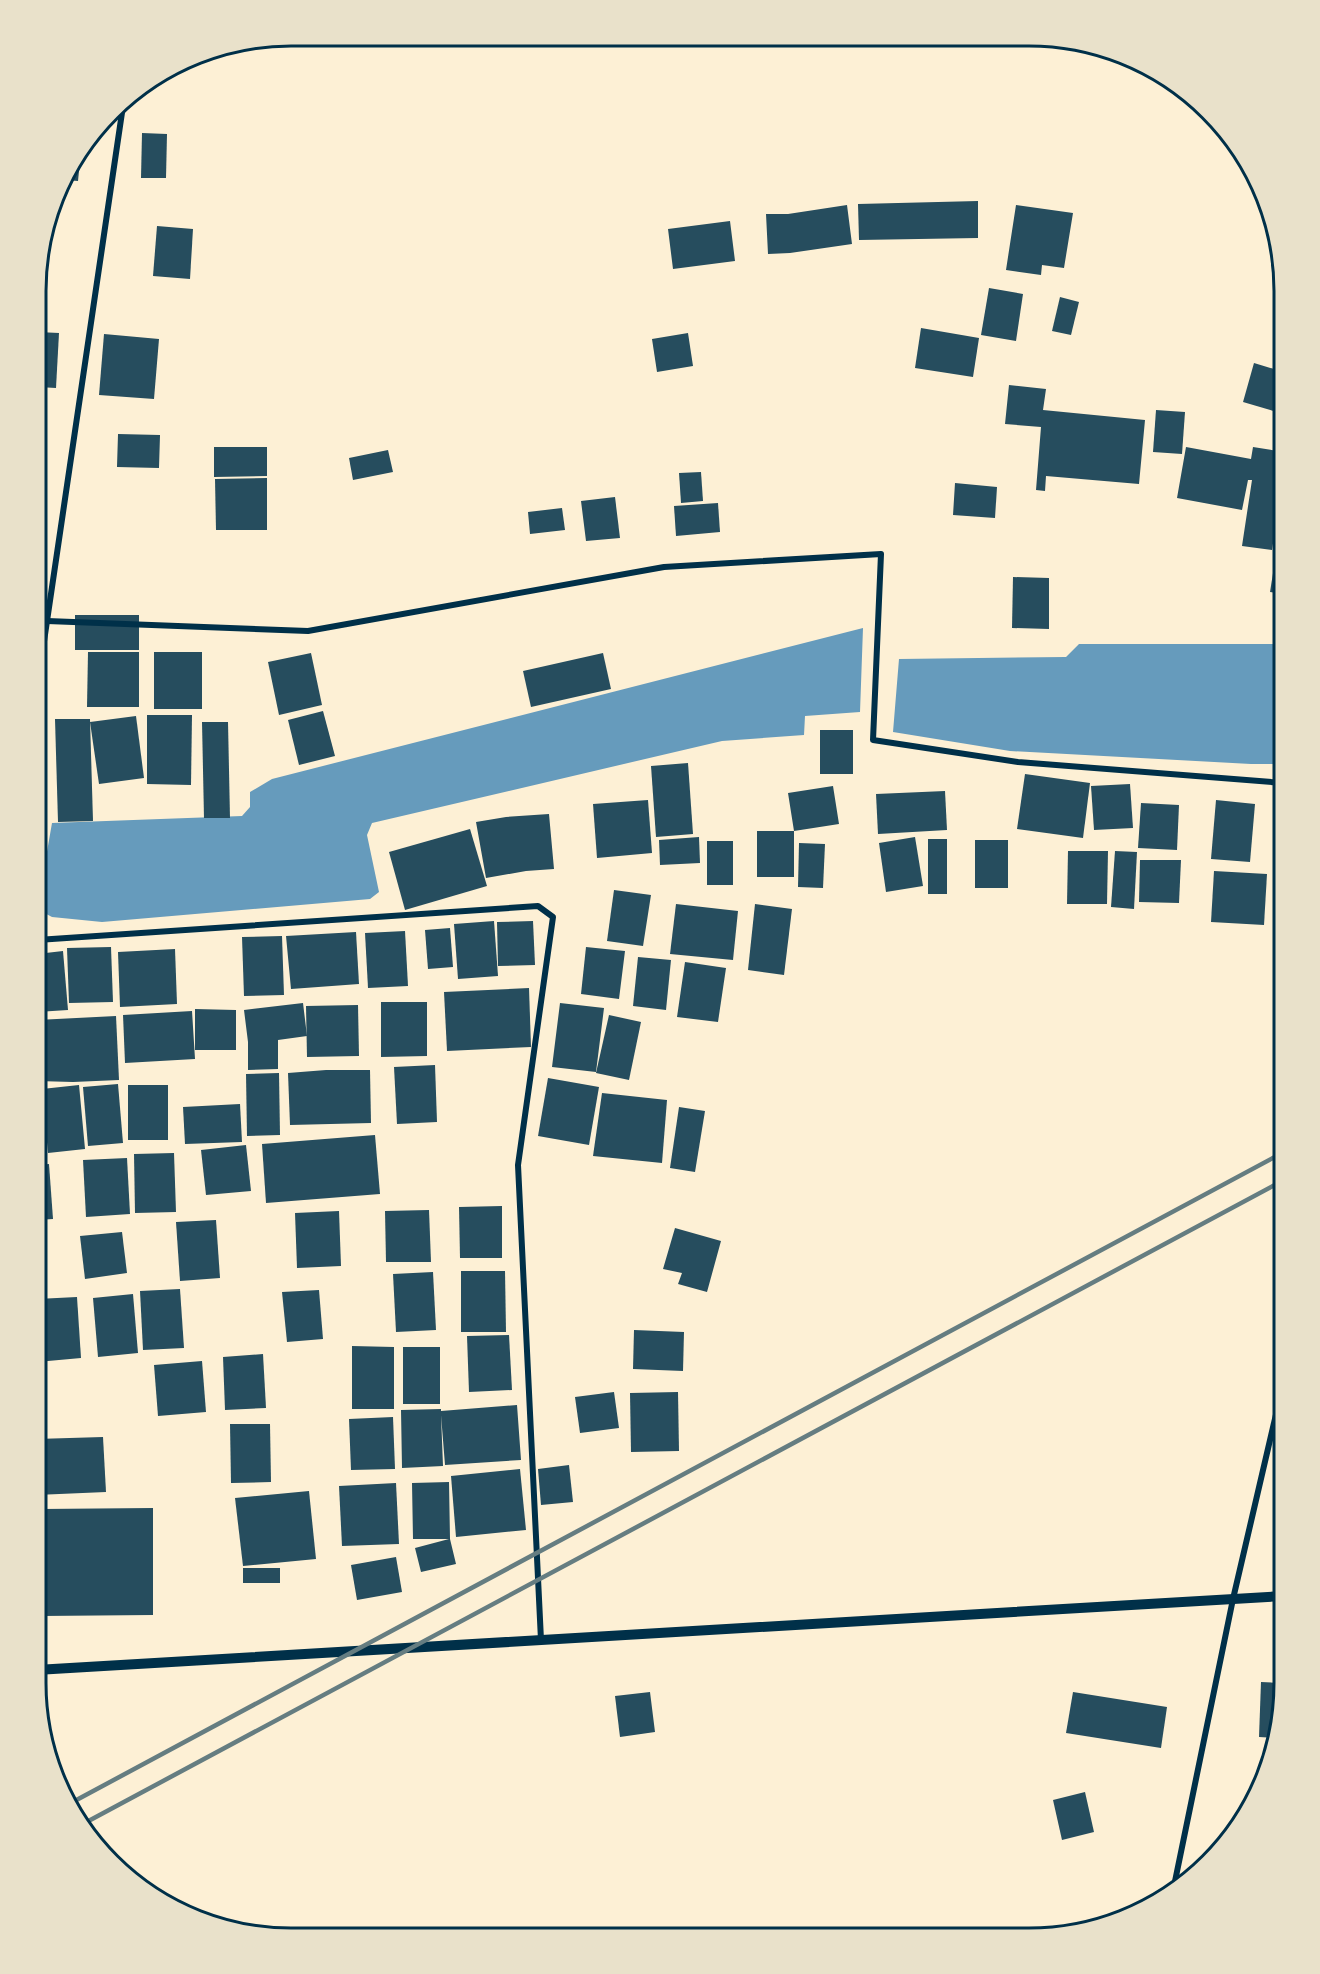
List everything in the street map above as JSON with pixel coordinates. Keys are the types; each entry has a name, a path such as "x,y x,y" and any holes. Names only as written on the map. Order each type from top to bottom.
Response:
{"street":[{"path":"46,628 122,115"},
{"path":"47,621 308,631 664,567 881,554 873,740 1018,762 1274,782"},
{"path":"46,939 538,906 553,917 518,1165 541,1640"},
{"path":"1176,1878 1233,1599 1274,1423"},
{"path":"46,1669 1274,1597"}],"water":[{"path":"863,628 860,712 805,716 804,735 722,741 372,823 367,835 379,892 370,899 102,922 52,917 46,914 46,857 52,823 242,816 250,807 250,792 272,779"},
{"path":"1079,644 1274,644 1274,764 1010,751 893,732 899,659 1066,657"}],"building":[{"path":"142,133 167,134 166,178 141,178"},
{"path":"79,169 78,181 73,181"},
{"path":"978,201 978,238 859,240 858,204"},
{"path":"847,205 852,244 768,254 766,214 788,214"},
{"path":"1016,205 1073,213 1064,268 1042,265 1041,275 1006,270"},
{"path":"730,221 735,261 673,269 668,229"},
{"path":"157,226 193,229 190,279 153,276"},
{"path":"989,288 1023,294 1016,341 981,335"},
{"path":"1060,297 1079,302 1071,335 1052,331"},
{"path":"921,328 979,338 973,377 915,368"},
{"path":"46,332 59,333 56,388 46,387"},
{"path":"688,333 693,366 657,372 652,339"},
{"path":"104,334 159,339 154,399 99,395"},
{"path":"1254,363 1274,369 1274,411 1243,402"},
{"path":"1009,385 1046,389 1043,410 1145,420 1139,484 1046,476 1045,491 1036,490 1041,427 1005,424"},
{"path":"1156,410 1185,412 1182,454 1153,452"},
{"path":"118,434 160,435 159,468 117,467"},
{"path":"214,447 267,447 267,476 214,477"},
{"path":"1186,447 1251,459 1253,447 1274,450 1272,550 1242,546 1252,480 1248,480 1242,510 1177,498"},
{"path":"388,450 393,472 353,480 349,458"},
{"path":"701,472 703,501 681,503 679,473"},
{"path":"267,478 267,530 216,530 215,479"},
{"path":"955,483 997,487 995,518 953,515"},
{"path":"615,497 620,538 586,541 581,501"},
{"path":"718,503 720,532 676,536 674,506"},
{"path":"562,508 565,530 530,534 528,512"},
{"path":"1274,567 1274,593 1270,592"},
{"path":"1013,577 1049,578 1049,629 1012,628"},
{"path":"75,615 139,615 139,650 75,650"},
{"path":"88,652 139,652 139,707 87,707"},
{"path":"154,652 202,652 202,709 154,709"},
{"path":"311,653 322,705 279,715 268,662"},
{"path":"603,653 611,689 531,707 523,671"},
{"path":"323,711 335,756 299,765 288,720"},
{"path":"147,715 192,715 191,785 147,784"},
{"path":"136,716 144,778 99,784 90,722"},
{"path":"55,719 90,719 93,821 58,822"},
{"path":"202,722 228,722 230,818 204,818"},
{"path":"820,730 853,730 853,774 820,774"},
{"path":"688,763 693,834 656,837 651,766"},
{"path":"1025,774 1090,783 1083,838 1017,829"},
{"path":"1130,784 1133,828 1094,830 1091,786"},
{"path":"833,786 839,824 794,831 788,793"},
{"path":"945,791 947,830 878,834 876,794"},
{"path":"648,800 652,853 597,858 593,804"},
{"path":"1216,800 1255,804 1250,862 1211,859"},
{"path":"1141,803 1179,805 1177,850 1138,848"},
{"path":"549,814 554,869 486,878 476,822"},
{"path":"470,829 487,886 405,910 389,852"},
{"path":"757,831 794,831 794,877 757,877"},
{"path":"699,837 700,863 660,865 659,840"},
{"path":"915,837 923,886 886,892 879,843"},
{"path":"928,839 947,839 947,894 928,894"},
{"path":"975,840 1008,840 1008,888 975,888"},
{"path":"707,841 733,841 733,885 707,885"},
{"path":"799,843 825,844 823,888 798,887"},
{"path":"1068,851 1108,851 1107,904 1067,904"},
{"path":"1115,851 1137,852 1134,909 1111,907"},
{"path":"1140,860 1181,860 1179,903 1139,902"},
{"path":"1214,871 1267,874 1264,925 1211,922"},
{"path":"614,890 651,895 643,946 607,941"},
{"path":"676,904 738,911 733,960 670,954"},
{"path":"755,904 792,909 784,975 748,970"},
{"path":"494,921 498,976 458,979 454,924"},
{"path":"533,921 535,965 498,966 497,922"},
{"path":"450,928 453,967 428,969 425,930"},
{"path":"405,931 408,986 368,988 365,933"},
{"path":"356,932 359,984 291,989 286,936"},
{"path":"282,936 284,995 244,996 242,937"},
{"path":"111,947 113,1002 69,1003 67,948"},
{"path":"586,947 625,951 619,999 581,994"},
{"path":"175,949 177,1004 120,1007 118,952"},
{"path":"63,951 68,1010 46,1011 46,953"},
{"path":"638,957 671,960 666,1010 633,1006"},
{"path":"685,962 726,968 718,1022 677,1017"},
{"path":"529,988 531,1047 447,1051 444,992"},
{"path":"381,1002 427,1002 427,1056 381,1057"},
{"path":"303,1003 307,1036 278,1040 278,1069 248,1070 248,1042 244,1010"},
{"path":"560,1003 604,1008 596,1072 552,1067"},
{"path":"358,1005 359,1056 307,1057 306,1006"},
{"path":"195,1009 236,1010 236,1050 195,1050"},
{"path":"192,1011 195,1059 125,1063 123,1015"},
{"path":"609,1015 641,1022 629,1080 596,1073"},
{"path":"116,1016 119,1080 46,1081 46,1020"},
{"path":"435,1065 437,1122 397,1124 394,1067"},
{"path":"370,1070 371,1123 290,1125 288,1073"},
{"path":"279,1073 280,1135 247,1136 246,1074"},
{"path":"548,1078 599,1087 589,1145 538,1136"},
{"path":"118,1084 123,1143 88,1146 83,1087"},
{"path":"79,1085 85,1149 48,1153 46,1089"},
{"path":"128,1085 168,1085 168,1140 128,1140"},
{"path":"602,1093 667,1100 662,1163 593,1156"},
{"path":"240,1104 242,1142 185,1144 183,1107"},
{"path":"679,1107 705,1111 695,1172 670,1168"},
{"path":"375,1135 380,1194 266,1203 262,1144"},
{"path":"246,1145 251,1191 206,1195 201,1150"},
{"path":"174,1153 176,1212 135,1213 134,1154"},
{"path":"127,1158 130,1214 86,1217 83,1160"},
{"path":"46,1164 49,1164 53,1219 46,1219"},
{"path":"502,1206 502,1258 460,1258 459,1207"},
{"path":"429,1210 431,1262 386,1262 385,1211"},
{"path":"339,1211 341,1266 297,1268 295,1213"},
{"path":"216,1220 220,1278 180,1281 176,1222"},
{"path":"675,1228 721,1241 707,1292 678,1284 682,1273 663,1269"},
{"path":"122,1232 127,1273 85,1279 80,1236"},
{"path":"461,1271 505,1271 506,1332 461,1332"},
{"path":"433,1272 436,1330 396,1332 393,1274"},
{"path":"180,1289 184,1348 143,1350 140,1291"},
{"path":"319,1290 323,1339 287,1342 282,1292"},
{"path":"133,1294 138,1353 98,1357 93,1298"},
{"path":"77,1297 81,1358 46,1361 46,1299"},
{"path":"634,1330 684,1332 683,1371 633,1369"},
{"path":"509,1335 512,1390 469,1392 467,1336"},
{"path":"352,1346 394,1347 394,1409 352,1409"},
{"path":"403,1347 440,1347 440,1404 403,1404"},
{"path":"263,1354 266,1408 225,1410 223,1357"},
{"path":"202,1361 206,1412 158,1416 154,1365"},
{"path":"614,1392 619,1428 580,1433 575,1397"},
{"path":"678,1392 679,1451 631,1452 630,1393"},
{"path":"517,1405 521,1460 445,1465 441,1415 443,1466 402,1468 401,1410 441,1409 441,1411"},
{"path":"393,1417 395,1469 351,1470 349,1419"},
{"path":"230,1424 270,1424 271,1482 231,1483"},
{"path":"103,1437 106,1492 46,1495 46,1439"},
{"path":"569,1465 573,1502 541,1505 538,1469"},
{"path":"520,1469 526,1530 456,1537 451,1476"},
{"path":"449,1482 450,1539 456,1564 421,1572 415,1548 449,1539 413,1539 412,1483"},
{"path":"396,1483 399,1544 342,1546 339,1486"},
{"path":"309,1491 316,1559 243,1566 235,1498"},
{"path":"153,1508 153,1615 46,1616 46,1509"},
{"path":"396,1557 402,1592 357,1600 351,1565"},
{"path":"243,1568 280,1568 280,1583 243,1583"},
{"path":"1261,1682 1274,1683 1267,1737 1259,1737"},
{"path":"650,1692 655,1732 620,1737 615,1696"},
{"path":"1073,1692 1167,1707 1161,1748 1066,1733"},
{"path":"1085,1792 1094,1832 1062,1840 1053,1800"}],"railway":[{"path":"76,1800 1274,1157"},
{"path":"90,1820 1274,1185"}]}
